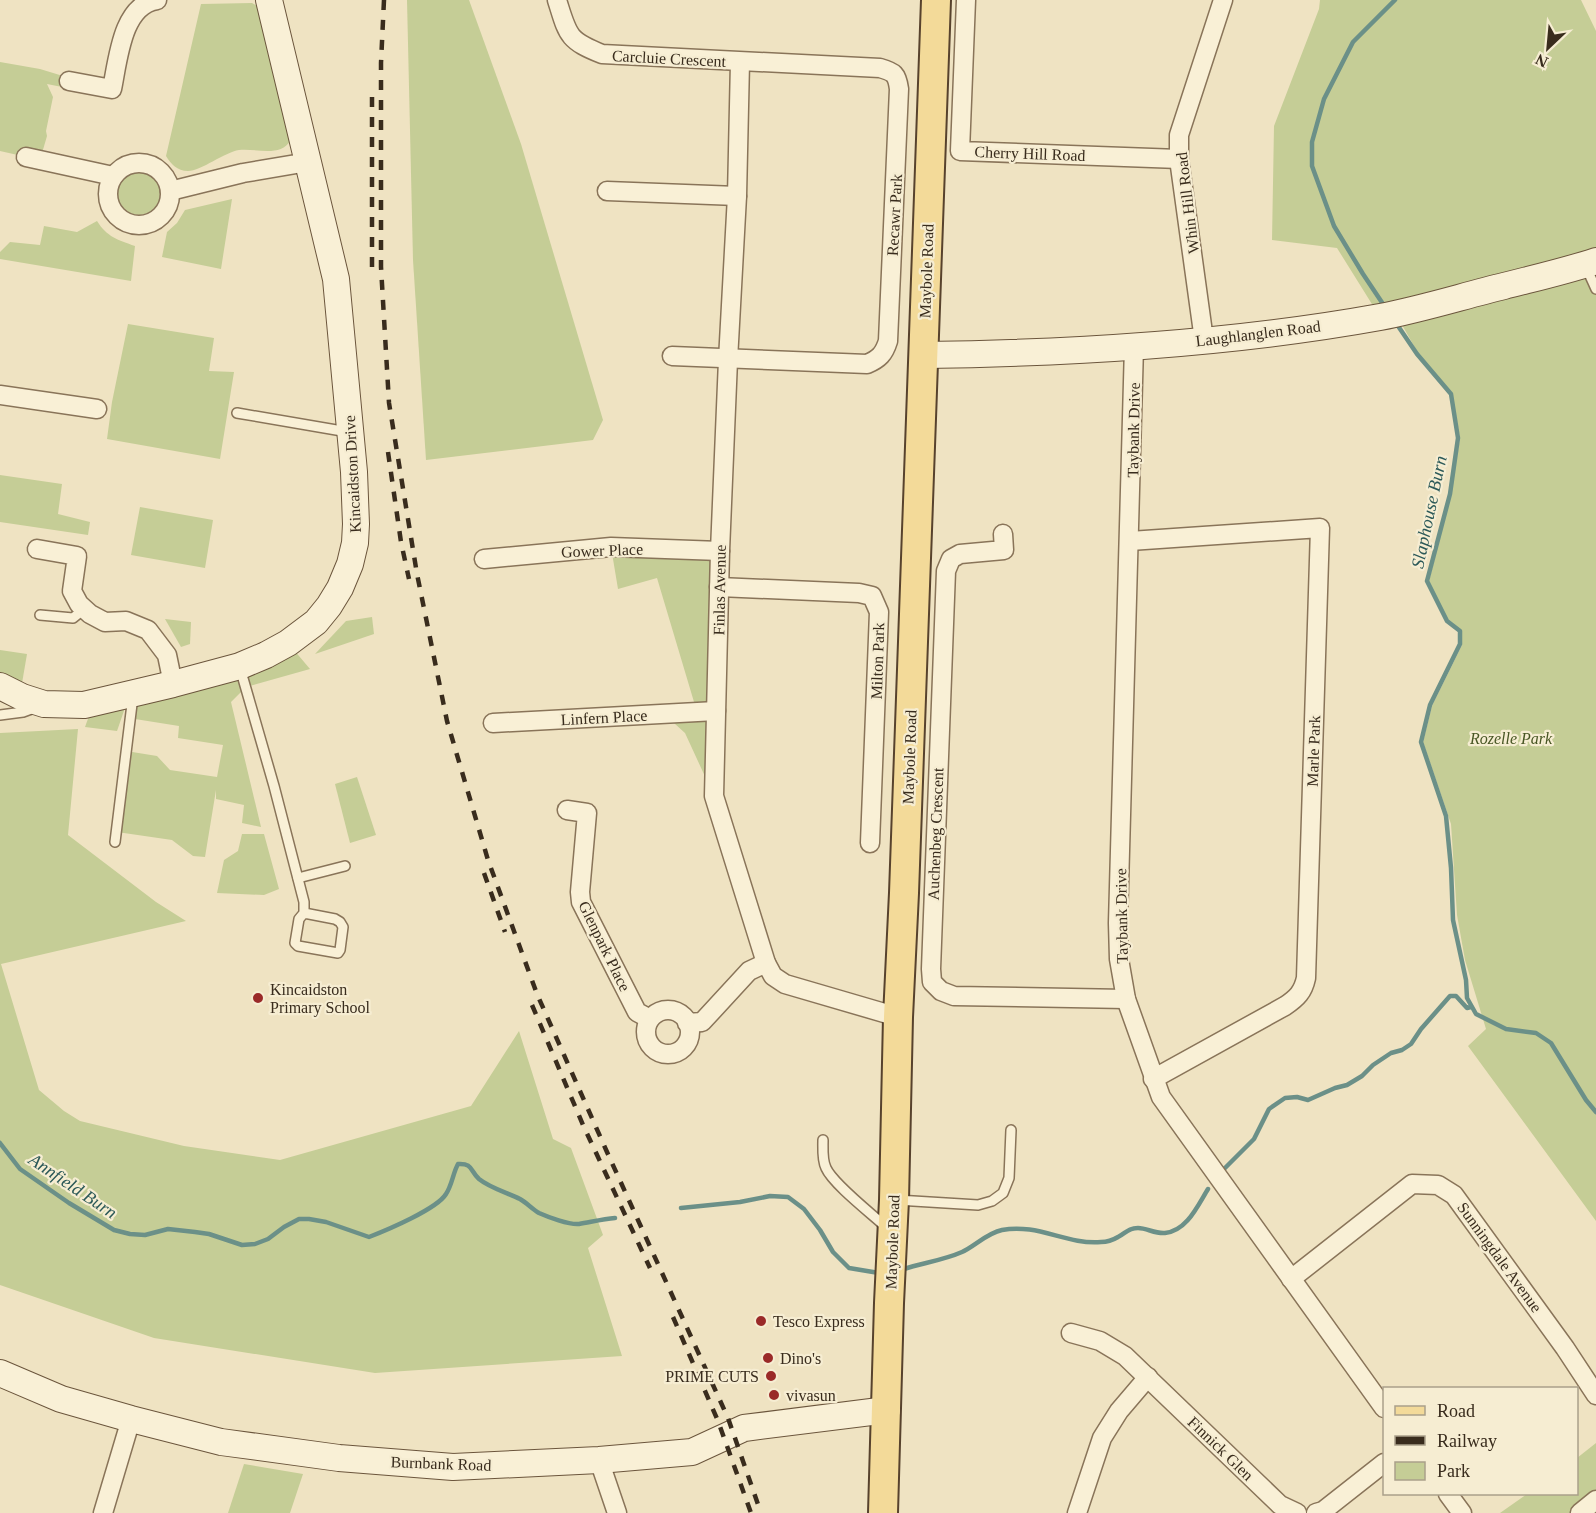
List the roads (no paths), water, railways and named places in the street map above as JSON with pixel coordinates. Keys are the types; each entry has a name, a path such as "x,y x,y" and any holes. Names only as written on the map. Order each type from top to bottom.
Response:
{"main road":[{"name":"Maybole Road","path":"883,1513 898,1017 919,893 924,355 936,0"}],"street":[{"path":"69,81 112,89 125,28 143,5 158,0"},
{"name":"Kincaidston Drive","path":"0,686 22,697 44,704 84,705 240,666 266,655 316,622 340,588 350,564 356,534 354,472 336,279 269,0"},
{"name":"Carcluie Crescent","path":"557,0 567,31 581,45 602,54 740,62"},
{"name":"Cherry Hill Road","path":"966,0 960,151 1179,159"},
{"name":"Whin Hill Road","path":"1204,340 1179,159 1179,135 1222,0"},
{"name":"Finlas Avenue","path":"740,62 737,196 720,550 714,796 766,963 773,976 784,984 898,1017"},
{"name":"Recawr Park","path":"728,360 867,364 877,360 884,352 888,341 899,89 898,78 891,71 880,68 740,62"},
{"path":"26,157 113,176"},
{"path":"170,191 243,173 308,162"},
{"path":"136,163 154,167 162,173 170,191 170,200 161,216 145,225 127,223 119,218 109,202 109,184 113,176 128,165 136,163"},
{"path":"607,191 737,196"},
{"name":"Laughlanglen Road","path":"924,355 1016,354 1134,346 1292,331 1388,315 1591,263"},
{"name":"Taybank Drive","path":"1134,346 1118,923 1119,959 1126,999 1161,1097 1383,1407"},
{"path":"672,356 728,360"},
{"path":"0,395 97,409"},
{"name":"Marle Park","path":"1130,541 1320,528 1307,954 1303,990 1296,999 1285,1006 1153,1079"},
{"name":"Auchenbeg Crescent","path":"1003,534 1004,550 960,554 951,559 946,571 919,893 932,982 941,991 954,996 1126,999"},
{"name":"Gower Place","path":"484,559 611,547 720,550"},
{"path":"37,549 77,556 72,591 79,604 90,614 105,622 126,621 148,630 167,655 173,684"},
{"name":"Milton Park","path":"719,587 859,593 872,596 879,612 870,843"},
{"name":"Linfern Place","path":"493,723 716,711"},
{"name":"Glenpark Place","path":"567,810 587,813 581,902 637,1012 650,1019"},
{"path":"687,1023 702,1022 749,971 766,963"},
{"path":"662,1011 677,1012 687,1023 689,1036 682,1049 669,1054 650,1046 647,1039 647,1025 656,1014 662,1011"},
{"name":"Sunningdale Avenue","path":"1291,1279 1412,1184 1438,1185 1454,1195 1565,1348 1596,1395"},
{"name":"Finnick Glen","path":"1071,1333 1100,1341 1125,1356 1280,1505 1297,1513"},
{"name":"Burnbank Road","path":"0,1373 61,1400 221,1442 339,1458 453,1467 599,1460 692,1452 744,1428 887,1410"},
{"path":"1077,1513 1102,1438 1119,1411 1148,1377"},
{"path":"103,1513 131,1419"},
{"path":"599,1460 617,1513"},
{"path":"1316,1513 1323,1511 1383,1464"},
{"path":"1449,1495 1462,1513"}],"lane":[{"path":"1591,263 1596,290"},
{"path":"237,413 351,432"},
{"path":"40,615 73,618 84,609"},
{"path":"240,666 304,902 304,913 299,919 295,944 338,953 343,927 340,922 304,913"},
{"path":"115,842 133,693"},
{"path":"0,715 23,712 44,704"},
{"path":"298,878 345,866"},
{"path":"894,1200 978,1204 992,1201 1003,1193 1009,1178 1011,1130"},
{"path":"823,1140 826,1169 838,1184 892,1233"}],"waterway":[{"name":"Slaphouse Burn","path":"1385,307 1334,226 1312,166 1312,142 1324,99 1353,42 1395,0"},
{"name":"Slaphouse Burn","path":"1396,323 1417,354 1451,394 1458,438 1450,494 1427,581 1447,621 1460,631 1460,644 1430,705 1421,742 1446,816 1453,920 1466,980 1467,998 1476,1014 1506,1029 1536,1033 1551,1043 1586,1100 1596,1112"},
{"name":"Annfield Burn","path":"1222,1171 1254,1139 1269,1109 1285,1098 1297,1097 1308,1100 1347,1085 1362,1076 1391,1053 1411,1044 1450,996 1456,996 1467,1008 1471,1007"},
{"name":"Annfield Burn","path":"0,1143 20,1169 69,1203 114,1230 130,1234 145,1235 168,1229 209,1234 242,1245 255,1244 268,1239 299,1219 309,1219 326,1222 369,1237 411,1218 441,1200 448,1190 458,1164 469,1166 483,1182 520,1199 539,1213 553,1219 579,1224 615,1218"},
{"path":"904,1269 955,1255 1002,1230 1028,1229 1088,1242 1110,1241 1135,1228 1161,1233 1173,1231 1186,1222 1208,1189"},
{"path":"681,1208 740,1202 770,1196 788,1197 804,1209 833,1252 849,1268 879,1273"}],"railway":[{"path":"384,0 381,63 381,267 389,403 417,574 447,721 488,860 537,994 728,1418 761,1513"},
{"path":"372,96 372,267"},
{"path":"388,452 401,542 409,579"},
{"path":"484,873 505,932"},
{"path":"532,1005 583,1125 650,1268"},
{"path":"673,1317 718,1421 751,1513"}],"place":[{"name":"Kincaidston Primary School","path":"258,998"},
{"name":"Tesco Express","path":"761,1321"},
{"name":"Dino's","path":"768,1358"},
{"name":"PRIME CUTS","path":"771,1376"},
{"name":"vivasun","path":"774,1395"}],"park label":[{"name":"Rozelle Park","path":"1511,738"}]}
